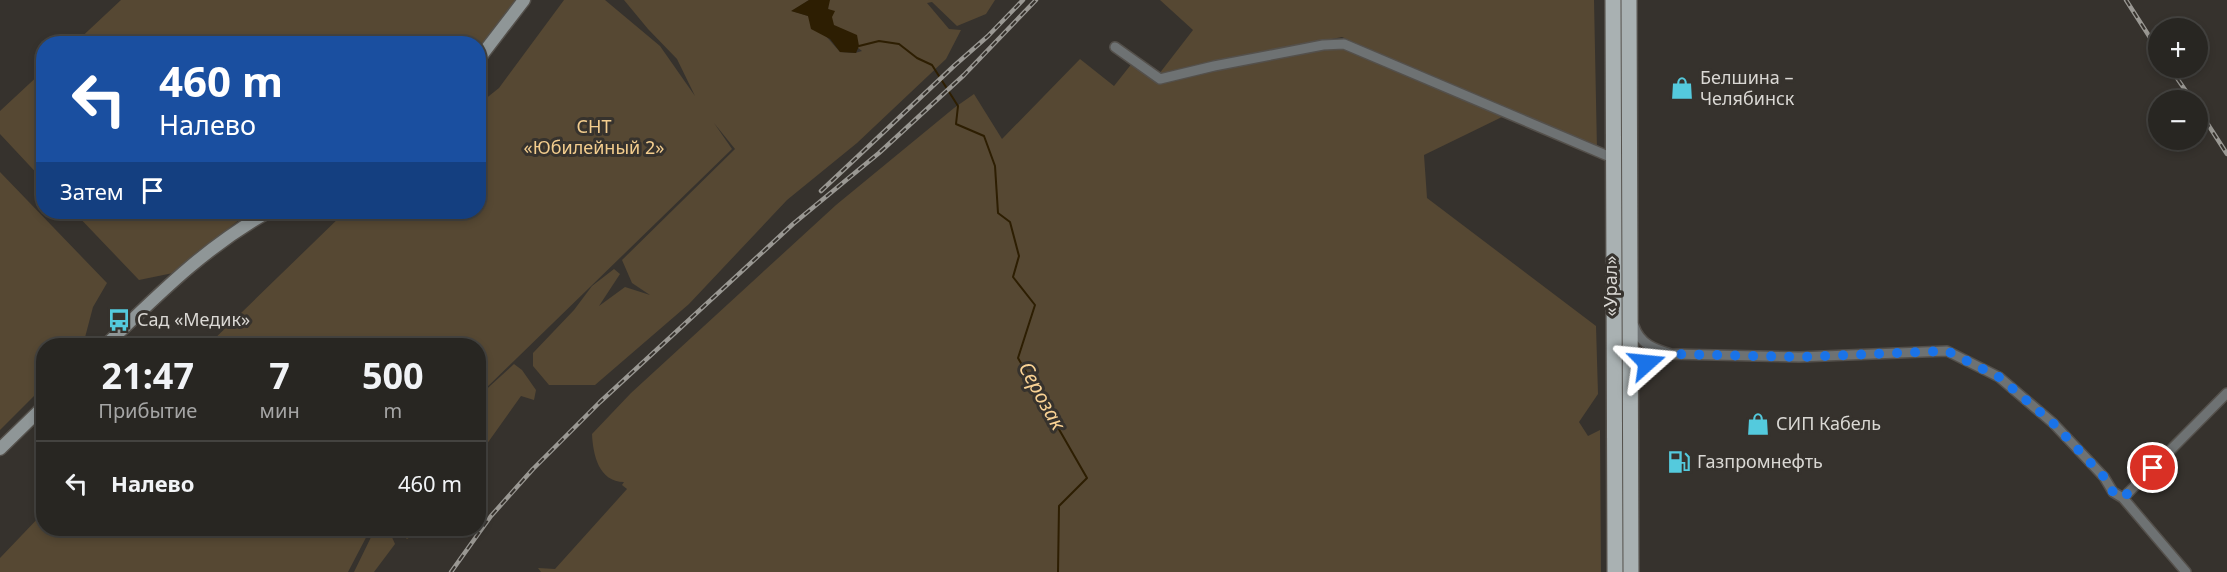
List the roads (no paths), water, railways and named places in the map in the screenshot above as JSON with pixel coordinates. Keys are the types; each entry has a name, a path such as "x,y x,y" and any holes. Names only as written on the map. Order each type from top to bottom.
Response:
{"main road":[{"path":"486,50 524,0"},
{"name":"«Урал»","path":"1613,0 1614,572"},
{"name":"«Урал»","path":"1629,0 1631,572"},
{"path":"113,338 207,251 256,219"},
{"path":"0,449 36,414"}],"street":[{"path":"1115,47 1160,79 1312,47 1344,44 1615,159"},
{"path":"1630,316 1636,333 1644,342 1656,350 1671,354 1799,357 1947,351 1999,377 2053,423 2104,477 2113,492 2123,498 2186,572"},
{"path":"1630,406 1634,384 1640,371 1656,358 1671,354"},
{"path":"2123,498 2227,393"}],"waterway":[{"name":"Серозак","path":"859,46 879,41 899,44 917,58 932,65 958,106 956,124 984,136 995,166 998,213 1010,222 1019,256 1013,277 1035,305 1018,358 1087,478 1059,506 1058,572"}],"railway":[{"path":"821,191 988,36 1023,0"},
{"path":"486,523 533,469 600,402 793,224 879,153 964,75 1036,0"},
{"path":"2126,0 2148,34"},
{"path":"2177,78 2185,90"},
{"path":"2208,125 2227,154"},
{"path":"451,572 477,536"}],"place":[{"name":"Белшина – Челябинск","path":"1682,88"},
{"name":"Сад «Медик»","path":"119,320"},
{"name":"СИП Кабель","path":"1758,424"},
{"name":"Газпромнефть","path":"1679,462"}],"park label":[{"name":"СНТ «Юбилейный 2»","path":"594,137"}]}
